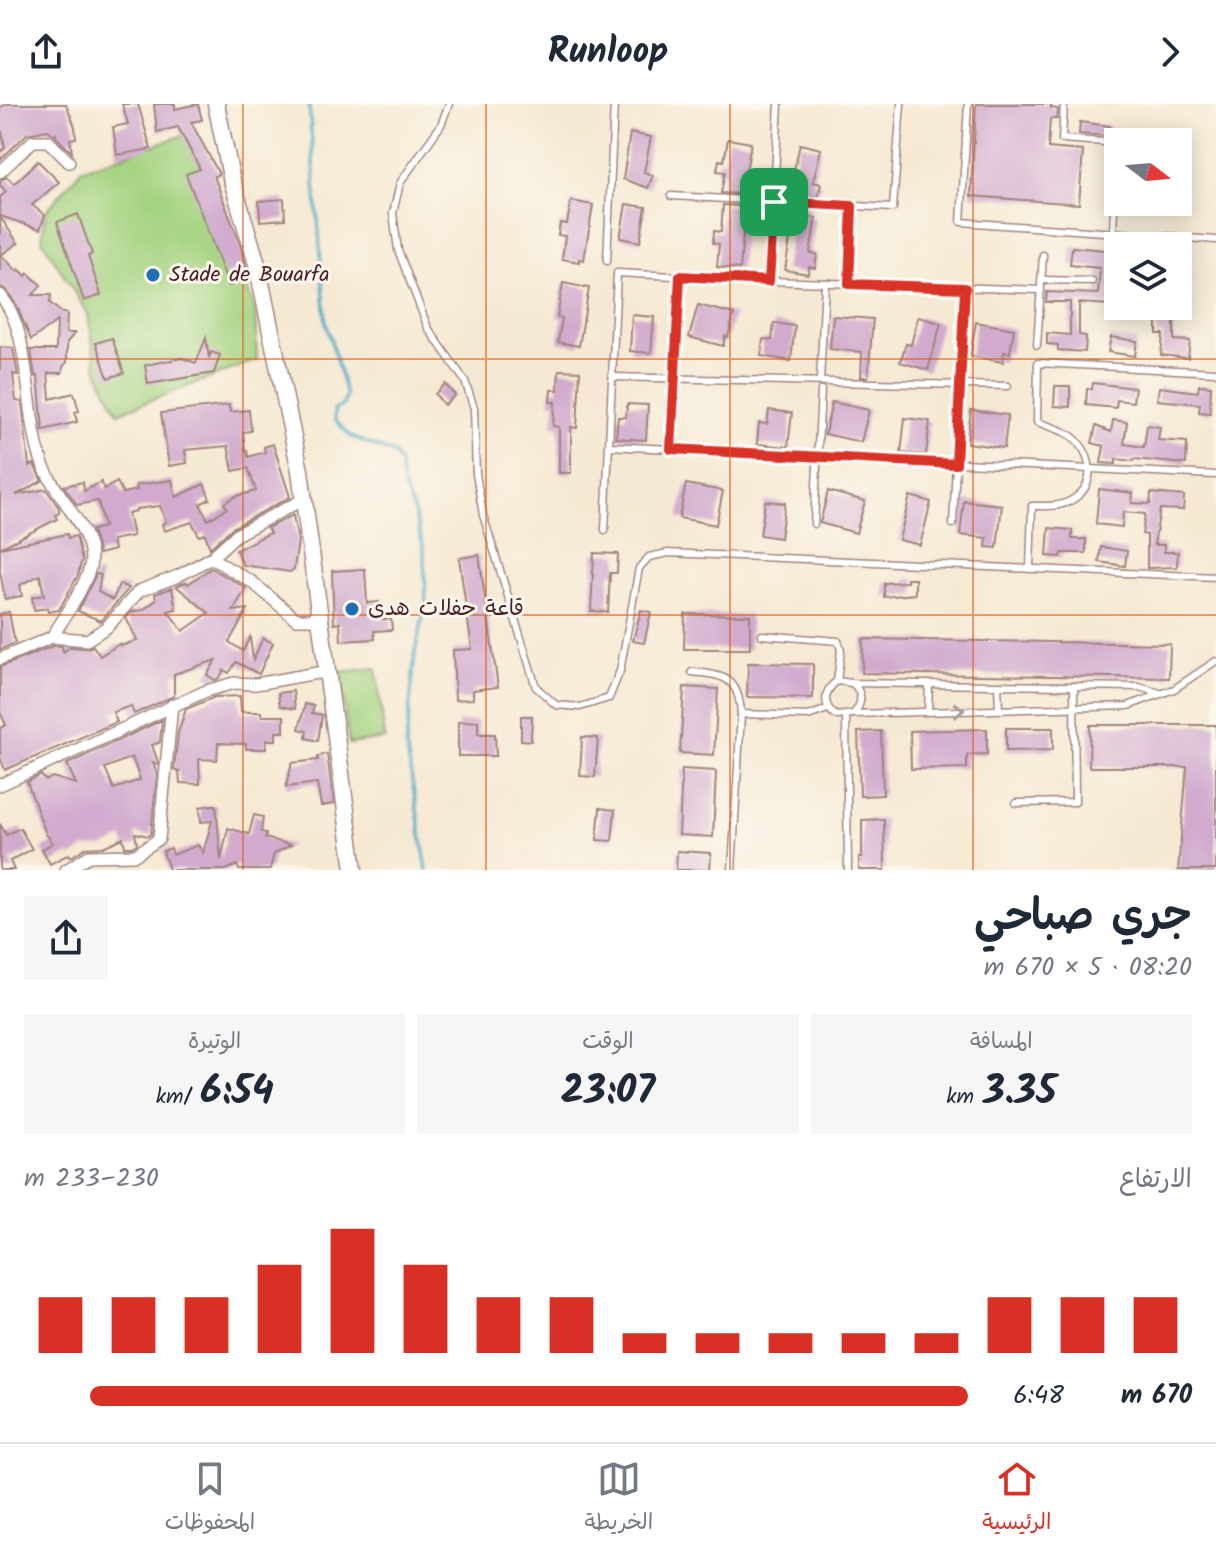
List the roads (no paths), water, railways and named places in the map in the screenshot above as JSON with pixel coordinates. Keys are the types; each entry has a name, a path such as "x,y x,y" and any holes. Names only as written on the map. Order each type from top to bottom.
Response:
{"street":[{"path":"216,104 231,177 257,264 304,499 354,870"},
{"path":"0,172 33,141 48,141 69,162"},
{"path":"0,295 14,320 42,463 90,546 91,565 52,637"},
{"path":"0,659 52,637 87,640 107,627 139,591 178,576 211,558 236,535 304,499"},
{"path":"211,558 252,582 296,619 321,619"},
{"path":"0,785 172,705 234,683 256,684 328,671"},
{"path":"66,870 89,856 135,855 159,839 172,705"}],"lane":[{"path":"449,104 441,125 400,183 393,213 398,250 428,328 465,381 474,408 476,474 483,515 536,687 556,705 580,707 609,698 620,671 639,568 649,557 668,553 1216,577"},
{"path":"607,261 614,104"},
{"path":"769,281 779,104"},
{"path":"671,196 893,208 901,104"},
{"path":"968,104 961,222 1113,232 1117,143 1062,139 1064,104"},
{"path":"849,284 852,206"},
{"path":"1192,238 1216,240"},
{"path":"1037,345 1043,255"},
{"path":"605,530 617,273 1041,290"},
{"path":"671,449 680,276"},
{"path":"1042,280 1092,281"},
{"path":"820,381 825,283"},
{"path":"953,524 965,288"},
{"path":"1030,569 1032,506 1056,506 1072,500 1086,486 1091,468 1086,451 1070,435 1037,422 1038,363 1216,372"},
{"path":"612,377 1008,386"},
{"path":"814,524 821,390"},
{"path":"608,446 1216,475"},
{"path":"762,635 838,641 841,650 837,681 827,692 828,709 837,716 1128,706 1174,689 1216,661"},
{"path":"692,672 722,676 730,681 740,700 732,870"},
{"path":"837,681 1139,687 1160,693"},
{"path":"848,870 850,715 860,704 861,698 852,683"},
{"path":"928,711 929,684"},
{"path":"998,685 999,709"},
{"path":"1016,803 1075,802 1074,686"},
{"path":"741,714 808,716 828,709"}],"waterway":[{"path":"309,104 326,323 346,395 343,405 334,410 335,420 350,436 394,454 400,464 403,487 413,509 424,550 426,603 415,654 406,745 427,870"}],"place":[{"name":"Stade de Bouarfa","path":"153,275"},
{"name":"قاعة حفلات هدى","path":"352,609"}]}
